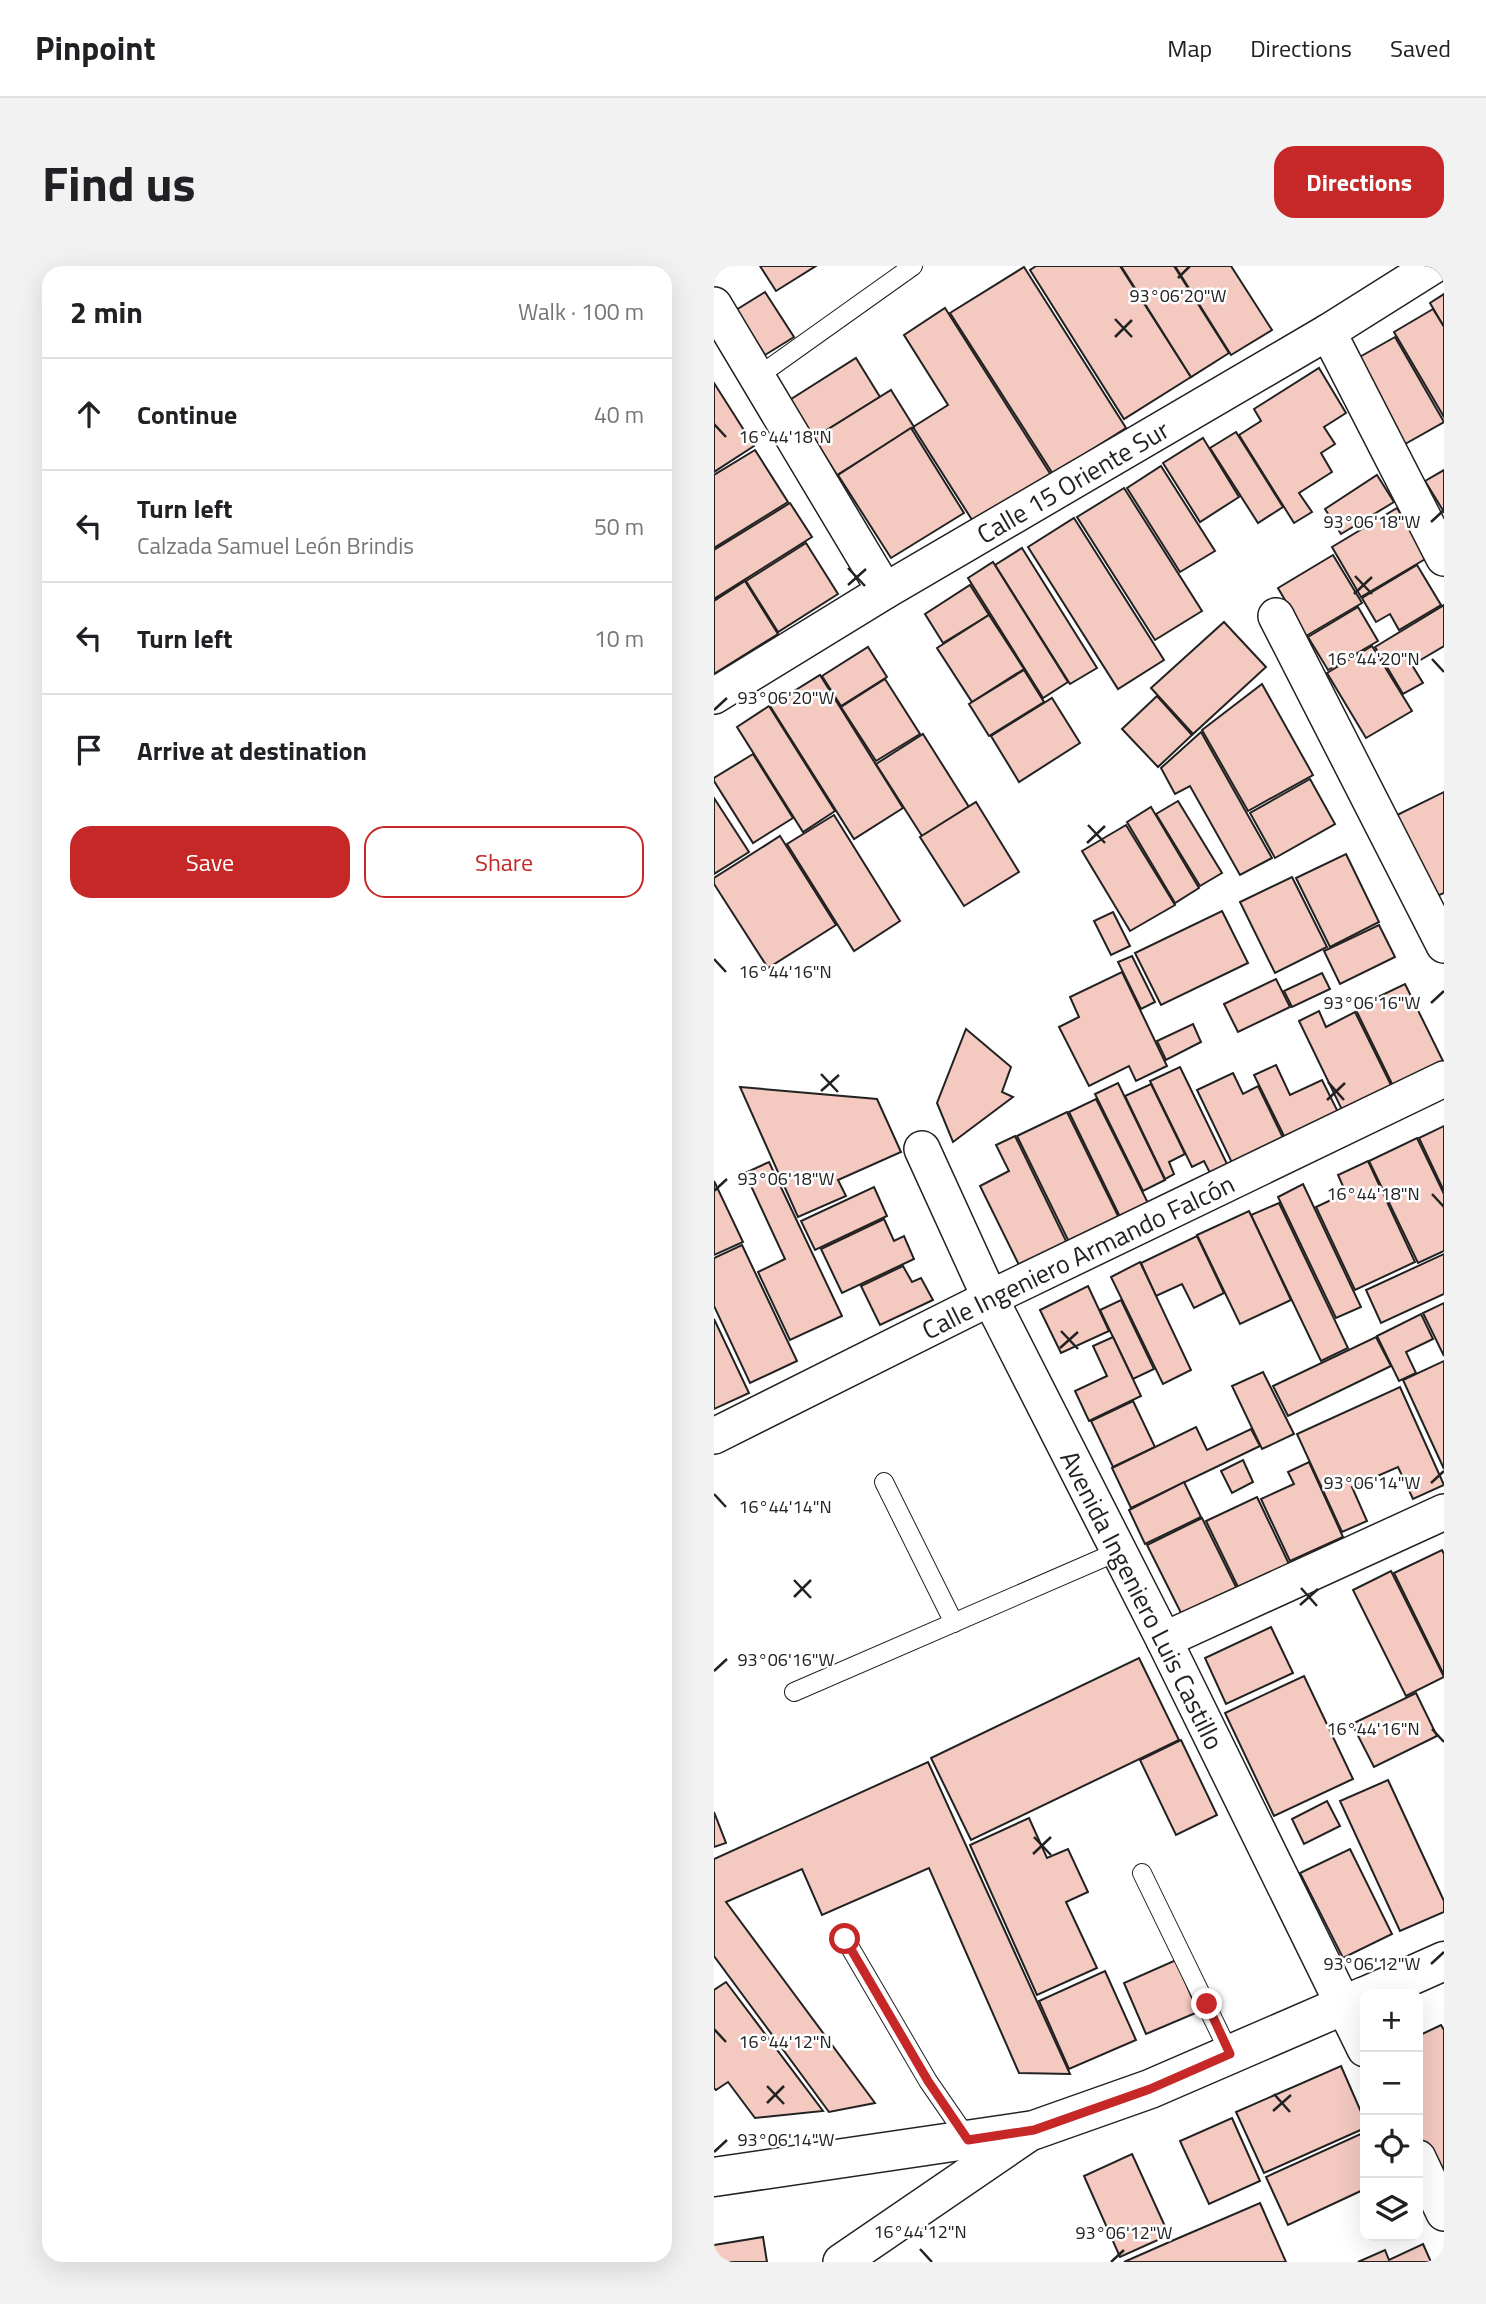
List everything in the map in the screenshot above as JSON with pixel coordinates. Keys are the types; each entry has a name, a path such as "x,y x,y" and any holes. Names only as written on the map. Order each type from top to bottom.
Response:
{"street":[{"name":"Calle 15 Oriente Sur","path":"714,696 885,591 1328,332 1418,270"},
{"path":"714,305 885,591"},
{"path":"1328,332 1444,558"},
{"path":"1276,616 1444,946"},
{"name":"Calle Ingeniero Armando Falcón","path":"714,1436 990,1298 1444,1079"},
{"name":"Avenida Ingeniero Luis Castillo","path":"922,1149 990,1298 1164,1640 1360,1999"},
{"path":"1164,1640 1444,1512"},
{"path":"1382,1989 1444,1961"},
{"path":"714,2177 1034,2130 1150,2089 1360,1999"},
{"path":"841,2262 1034,2130"},
{"path":"1423,2169 1444,2213"}],"lane":[{"path":"757,377 913,266"},
{"path":"884,1482 954,1623"},
{"path":"794,1692 1119,1551"},
{"path":"1142,1873 1230,2054"},
{"path":"845,1939 928,2081 968,2140"}],"building":[{"path":"760,266 816,266 776,291"},
{"path":"1036,266 1120,266 1191,377 1124,419 1030,270"},
{"path":"1121,266 1174,266 1229,353 1191,377"},
{"path":"1175,266 1231,266 1272,330 1231,355"},
{"path":"1024,267 1126,428 1053,474 950,313"},
{"path":"765,292 794,337 765,355 736,310"},
{"path":"1444,294 1444,327 1430,303"},
{"path":"945,308 1051,475 974,523 913,427 948,405 904,335"},
{"path":"1433,309 1444,327 1444,417 1394,332"},
{"path":"1395,337 1444,422 1398,448 1349,363"},
{"path":"856,358 880,397 812,439 788,401"},
{"path":"1319,368 1346,413 1324,427 1335,444 1321,453 1332,472 1299,493 1312,512 1294,523 1239,435 1261,421 1254,409"},
{"path":"714,383 754,446 714,472"},
{"path":"891,390 914,427 837,475 814,438"},
{"path":"911,428 964,513 891,558 838,475"},
{"path":"1236,432 1283,507 1258,523 1210,448"},
{"path":"1203,438 1239,497 1200,522 1163,463"},
{"path":"755,450 788,502 714,548 714,475"},
{"path":"1161,466 1215,551 1180,572 1127,488"},
{"path":"1444,470 1444,512 1425,481"},
{"path":"1377,475 1394,502 1341,534 1325,509"},
{"path":"1124,488 1202,611 1155,640 1077,517"},
{"path":"790,503 812,537 714,599 714,550"},
{"path":"1397,508 1427,558 1361,597 1332,547"},
{"path":"1074,518 1164,660 1118,689 1028,547"},
{"path":"806,543 838,594 778,632 746,581"},
{"path":"1022,548 1097,668 1070,684 995,565"},
{"path":"1333,555 1362,603 1306,636 1278,588"},
{"path":"993,562 1068,682 1043,698 968,578"},
{"path":"1417,565 1441,605 1399,630 1390,614 1376,622 1362,598"},
{"path":"745,581 778,634 714,674 714,601"},
{"path":"970,585 989,615 943,643 925,614"},
{"path":"1444,605 1444,646 1412,665 1423,683 1403,694 1375,647"},
{"path":"1358,607 1378,641 1328,670 1308,637"},
{"path":"989,615 1024,669 972,702 937,648"},
{"path":"1224,622 1266,667 1193,734 1151,688"},
{"path":"1372,646 1412,711 1366,738 1327,673"},
{"path":"868,647 887,677 841,706 822,676"},
{"path":"1024,670 1044,702 989,736 969,704"},
{"path":"820,675 903,808 854,839 770,706"},
{"path":"885,679 920,734 876,761 841,707"},
{"path":"1262,684 1313,775 1248,811 1202,730"},
{"path":"1157,696 1192,735 1158,767 1122,729"},
{"path":"1052,698 1080,743 1019,782 991,736"},
{"path":"769,706 835,811 803,832 737,727"},
{"path":"1201,732 1272,858 1240,875 1190,786 1175,794 1161,768"},
{"path":"923,734 969,807 922,836 876,764"},
{"path":"753,754 793,818 753,843 714,778"},
{"path":"1310,779 1335,824 1275,858 1250,813"},
{"path":"1444,792 1444,893 1430,899 1391,818"},
{"path":"714,798 749,852 714,874"},
{"path":"1178,801 1222,873 1200,886 1156,814"},
{"path":"976,802 1019,872 964,906 920,837"},
{"path":"1151,807 1199,888 1175,903 1127,822"},
{"path":"834,815 900,921 854,951 787,844"},
{"path":"1126,825 1175,905 1130,931 1082,851"},
{"path":"780,836 836,925 768,968 714,884 714,878"},
{"path":"1346,854 1379,922 1330,947 1296,878"},
{"path":"1292,877 1327,947 1275,973 1240,902"},
{"path":"1222,911 1248,963 1161,1005 1135,953"},
{"path":"1113,912 1130,946 1111,955 1094,921"},
{"path":"1379,925 1395,957 1340,984 1324,951"},
{"path":"1132,956 1155,1002 1141,1009 1118,962"},
{"path":"1122,972 1167,1066 1136,1081 1129,1066 1089,1086 1059,1027 1079,1017 1070,997"},
{"path":"1322,973 1330,989 1292,1007 1284,991"},
{"path":"1276,979 1290,1007 1238,1032 1224,1004"},
{"path":"1405,984 1444,1063 1397,1094 1355,1008"},
{"path":"1319,1011 1326,1027 1355,1012 1393,1089 1344,1114 1299,1021"},
{"path":"1193,1024 1201,1042 1166,1060 1157,1041"},
{"path":"966,1029 1011,1067 1002,1092 1013,1097 953,1142 937,1103"},
{"path":"1276,1065 1290,1095 1322,1080 1339,1114 1286,1140 1254,1075"},
{"path":"1180,1067 1229,1168 1212,1177 1204,1161 1192,1167 1150,1081"},
{"path":"1233,1073 1243,1094 1258,1086 1285,1142 1234,1167 1197,1090"},
{"path":"1118,1083 1165,1180 1143,1191 1095,1094"},
{"path":"1151,1084 1185,1154 1169,1162 1174,1174 1165,1179 1125,1096"},
{"path":"740,1087 877,1099 901,1152 838,1180 846,1196 798,1217"},
{"path":"1096,1099 1150,1207 1122,1221 1069,1112"},
{"path":"1067,1112 1121,1222 1071,1246 1017,1136"},
{"path":"1444,1126 1444,1191 1419,1138"},
{"path":"1015,1136 1067,1243 1020,1267 980,1186 1009,1171 996,1145"},
{"path":"1417,1138 1444,1194 1444,1251 1418,1263 1369,1161"},
{"path":"1368,1161 1415,1262 1355,1290 1316,1207 1346,1193 1338,1175"},
{"path":"769,1162 842,1316 790,1340 758,1272 785,1259 745,1173"},
{"path":"714,1181 743,1242 714,1255"},
{"path":"1303,1184 1361,1307 1336,1318 1278,1197"},
{"path":"874,1187 887,1216 815,1250 801,1221"},
{"path":"1279,1203 1348,1348 1321,1361 1251,1215"},
{"path":"1249,1211 1291,1300 1240,1324 1197,1235"},
{"path":"884,1219 894,1241 904,1236 914,1259 842,1293 821,1249"},
{"path":"1197,1236 1224,1293 1194,1308 1182,1284 1156,1296 1141,1263"},
{"path":"742,1245 797,1361 750,1383 714,1306 714,1258"},
{"path":"1444,1254 1444,1294 1381,1323 1366,1290"},
{"path":"1140,1262 1191,1370 1163,1384 1111,1277"},
{"path":"903,1266 912,1282 921,1278 933,1300 880,1325 861,1286"},
{"path":"1088,1286 1109,1331 1061,1353 1040,1310"},
{"path":"1121,1300 1154,1369 1133,1379 1100,1310"},
{"path":"1444,1303 1444,1356 1423,1313"},
{"path":"1421,1314 1433,1339 1406,1352 1416,1373 1399,1381 1377,1336"},
{"path":"714,1319 749,1393 714,1409"},
{"path":"1113,1337 1141,1396 1089,1421 1075,1391 1107,1376 1093,1346"},
{"path":"1376,1337 1391,1366 1288,1416 1273,1386"},
{"path":"1444,1361 1444,1469 1403,1380"},
{"path":"1263,1372 1294,1434 1262,1449 1232,1386"},
{"path":"1400,1387 1444,1485 1413,1499 1398,1467 1352,1487 1367,1521 1342,1532 1297,1434"},
{"path":"1133,1401 1155,1447 1113,1467 1091,1421"},
{"path":"1196,1427 1207,1450 1251,1429 1260,1446 1131,1508 1112,1468"},
{"path":"1243,1460 1253,1482 1232,1493 1221,1471"},
{"path":"1309,1462 1343,1537 1290,1561 1261,1499 1294,1484 1288,1472"},
{"path":"1184,1482 1201,1517 1145,1544 1129,1510"},
{"path":"1257,1497 1289,1564 1239,1589 1206,1521"},
{"path":"1202,1518 1237,1589 1182,1615 1147,1545"},
{"path":"1442,1550 1444,1554 1444,1675 1394,1573"},
{"path":"1391,1571 1444,1677 1406,1696 1353,1590"},
{"path":"1271,1627 1293,1673 1226,1704 1205,1658"},
{"path":"1139,1658 1179,1740 971,1840 931,1758"},
{"path":"1304,1676 1353,1779 1274,1816 1225,1713"},
{"path":"1416,1693 1437,1736 1374,1767 1352,1724"},
{"path":"1181,1740 1217,1815 1176,1835 1140,1760"},
{"path":"928,1762 1070,2074 1019,2073 929,1868 822,1915 802,1869 726,1902 875,2103 829,2112 714,1956 714,1859"},
{"path":"1388,1780 1444,1901 1444,1912 1400,1931 1340,1801"},
{"path":"1327,1801 1340,1826 1304,1844 1292,1819"},
{"path":"714,1812 726,1843 714,1847"},
{"path":"1029,1818 1047,1858 1068,1849 1088,1892 1066,1902 1097,1968 1037,1995 970,1845"},
{"path":"1350,1849 1392,1934 1343,1958 1300,1873"},
{"path":"1176,1960 1198,2012 1146,2034 1124,1983"},
{"path":"1105,1971 1136,2040 1069,2069 1039,2001"},
{"path":"726,1982 823,2111 755,2118 728,2082 716,2090 714,2088 714,1990"},
{"path":"1441,2025 1444,2030 1444,2190 1423,2146 1423,2034"},
{"path":"1341,2066 1360,2110 1360,2130 1264,2173 1236,2112"},
{"path":"1232,2118 1260,2181 1209,2204 1180,2141"},
{"path":"1360,2134 1360,2191 1288,2225 1266,2177"},
{"path":"1132,2154 1169,2235 1120,2257 1084,2176"},
{"path":"1260,2203 1286,2262 1124,2262 1174,2240"},
{"path":"763,2237 767,2262 714,2262 714,2245"},
{"path":"1423,2244 1431,2262 1358,2262 1385,2250 1389,2260"}],"route":[{"path":"845,1939 928,2081 968,2140 1034,2130 1150,2089 1230,2054 1207,2004"}]}
